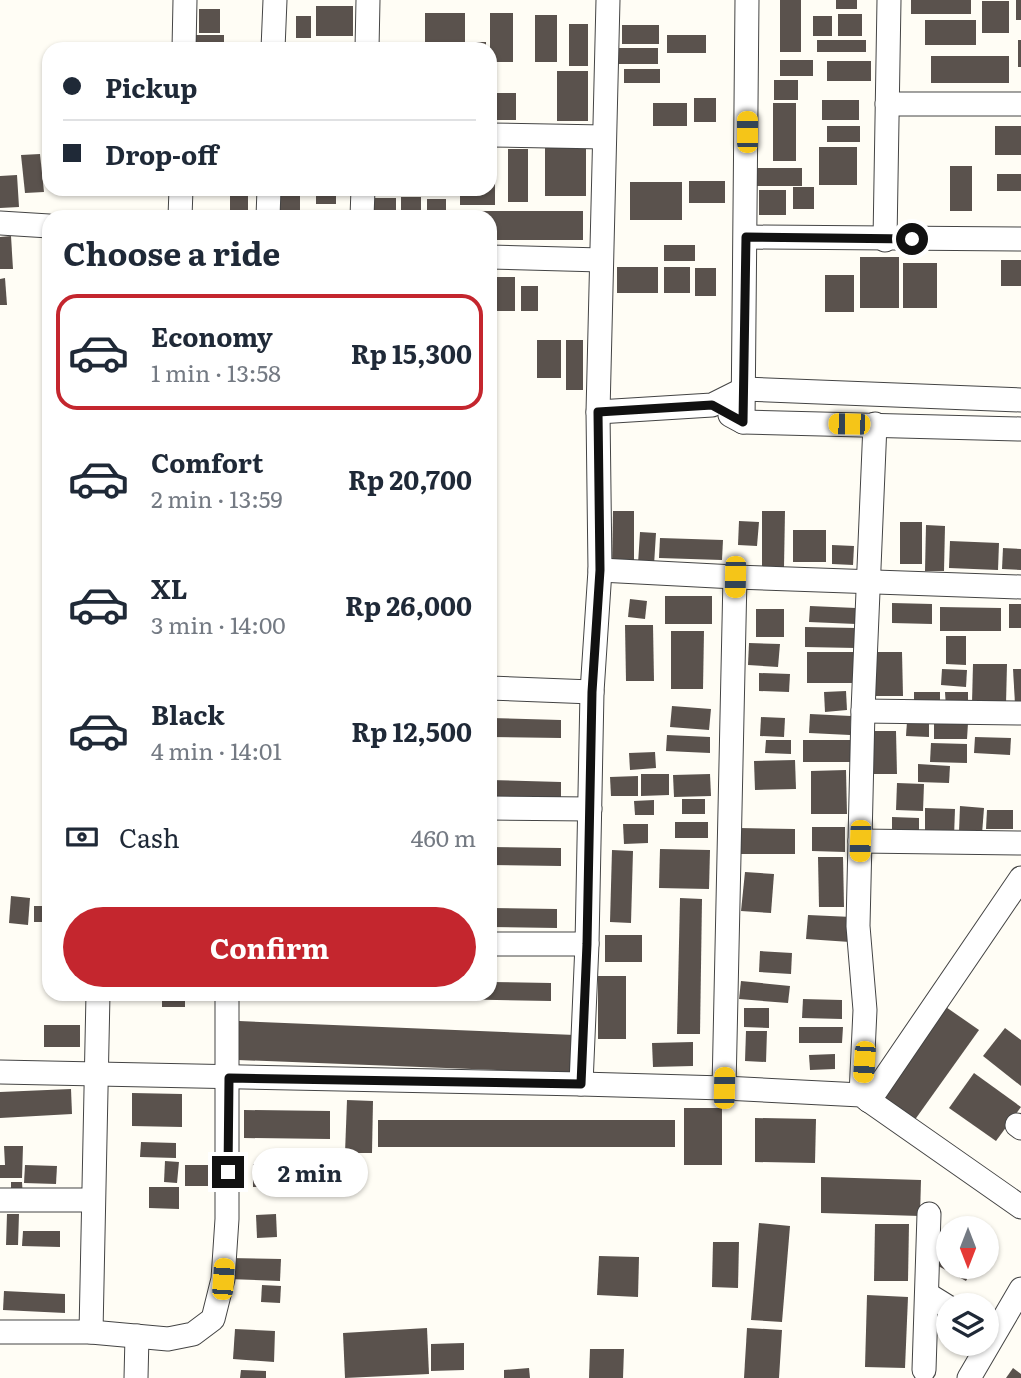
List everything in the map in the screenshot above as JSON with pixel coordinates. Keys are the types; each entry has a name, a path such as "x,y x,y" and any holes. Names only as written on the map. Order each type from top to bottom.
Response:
{"street":[{"path":"184,42 185,0"},
{"path":"273,42 275,0"},
{"path":"367,42 368,0"},
{"path":"581,1084 592,692 600,570 598,412 608,0"},
{"path":"743,422 747,0"},
{"path":"885,240 890,0"},
{"path":"887,104 1021,104"},
{"path":"497,135 604,137"},
{"path":"0,223 42,226"},
{"path":"746,237 1021,239"},
{"path":"497,257 601,260"},
{"path":"598,412 712,405 744,388 1021,400"},
{"path":"712,405 743,422 1021,429"},
{"path":"865,1098 865,1010 858,926 863,711 875,424"},
{"path":"600,570 1021,587"},
{"path":"724,1088 735,577"},
{"path":"497,688 592,692"},
{"path":"863,711 1021,713"},
{"path":"497,808 590,809"},
{"path":"860,841 1021,843"},
{"path":"865,1098 1021,878"},
{"path":"497,944 587,944"},
{"path":"91,1332 97,1001"},
{"path":"0,1332 91,1332 168,1339 193,1334 213,1319 223,1279 227,1231 227,1001"},
{"path":"0,1072 724,1088 865,1098 1021,1207"},
{"path":"0,1200 92,1200"},
{"path":"924,1370 929,1214"},
{"path":"999,1320 1021,1289"},
{"path":"927,1294 936,1300"},
{"path":"136,1378 138,1336"},
{"path":"970,1378 980,1356"}],"building":[{"path":"780,0 801,0 801,52 780,52"},
{"path":"836,0 857,0 857,9 836,9"},
{"path":"911,0 971,0 971,14 911,14"},
{"path":"1016,0 1021,0 1021,20 1016,20"},
{"path":"982,1 1009,1 1009,33 982,33"},
{"path":"316,6 353,6 353,36 316,36"},
{"path":"199,9 220,9 220,33 199,33"},
{"path":"425,13 465,13 465,42 425,42"},
{"path":"490,13 513,13 513,62 497,62 497,42 490,42"},
{"path":"838,14 862,14 862,36 838,36"},
{"path":"535,15 557,15 557,62 535,62"},
{"path":"296,16 311,16 311,38 296,38"},
{"path":"813,16 832,16 832,36 813,36"},
{"path":"925,20 976,20 976,45 925,45"},
{"path":"569,24 588,24 588,66 569,66"},
{"path":"622,25 659,25 659,44 622,44"},
{"path":"191,35 224,35 224,42 191,42"},
{"path":"667,35 706,35 706,53 667,53"},
{"path":"817,40 866,40 866,52 817,52"},
{"path":"1018,40 1021,40 1021,67 1018,67"},
{"path":"617,48 658,48 658,64 617,64"},
{"path":"931,56 1009,56 1009,83 931,83"},
{"path":"780,60 813,60 813,76 780,76"},
{"path":"827,61 871,61 871,81 827,81"},
{"path":"624,69 660,69 660,83 624,83"},
{"path":"557,71 588,71 588,121 557,121"},
{"path":"774,80 798,80 798,100 774,100"},
{"path":"497,93 516,93 516,120 497,120"},
{"path":"694,98 716,98 716,122 694,122"},
{"path":"822,100 859,100 859,120 822,120"},
{"path":"653,103 687,103 687,126 653,126"},
{"path":"773,103 796,103 796,161 773,161"},
{"path":"827,126 860,126 860,142 827,142"},
{"path":"995,126 1021,126 1021,155 995,155"},
{"path":"545,147 586,147 586,196 545,196"},
{"path":"819,147 857,147 857,185 819,185"},
{"path":"508,149 528,149 528,202 508,202"},
{"path":"40,154 42,192 25,193 21,155"},
{"path":"950,166 972,166 972,211 950,211"},
{"path":"757,168 802,168 802,186 757,186"},
{"path":"997,174 1021,174 1021,191 997,191"},
{"path":"17,175 19,207 0,208 0,176"},
{"path":"689,181 725,181 725,203 689,203"},
{"path":"630,182 682,182 682,220 630,220"},
{"path":"793,187 814,187 814,209 793,209"},
{"path":"759,190 786,190 786,215 759,215"},
{"path":"230,196 248,196 248,210 230,210"},
{"path":"279,196 300,196 300,210 279,210"},
{"path":"316,196 336,196 336,204 316,204"},
{"path":"460,196 495,196 495,205 460,205"},
{"path":"401,197 421,197 421,210 401,210"},
{"path":"370,198 396,198 396,210 370,210"},
{"path":"427,199 446,199 446,210 427,210"},
{"path":"497,211 583,211 583,240 497,240"},
{"path":"11,236 13,269 0,269 0,237"},
{"path":"664,245 695,245 695,261 664,261"},
{"path":"860,257 899,257 899,308 860,308"},
{"path":"1001,260 1021,260 1021,286 1001,286"},
{"path":"903,263 937,263 937,308 903,308"},
{"path":"617,267 658,267 658,293 617,293"},
{"path":"664,267 690,267 690,293 664,293"},
{"path":"695,268 716,268 716,296 695,296"},
{"path":"825,275 854,275 854,312 825,312"},
{"path":"497,277 515,277 515,311 497,311"},
{"path":"5,278 7,305 0,305 0,279"},
{"path":"521,286 538,286 538,311 521,311"},
{"path":"537,340 561,340 561,378 537,378"},
{"path":"566,340 583,340 583,390 566,390"},
{"path":"613,511 634,511 634,568 612,567"},
{"path":"762,511 785,511 784,567 762,567"},
{"path":"739,521 759,522 757,546 738,545"},
{"path":"900,522 922,522 922,564 900,564"},
{"path":"926,525 945,526 944,571 925,571"},
{"path":"793,530 826,530 826,562 793,562"},
{"path":"640,532 656,533 654,565 638,564"},
{"path":"660,538 723,540 722,560 659,558"},
{"path":"950,541 999,543 998,570 949,568"},
{"path":"832,545 854,546 853,565 832,564"},
{"path":"1003,548 1021,549 1021,570 1002,569"},
{"path":"665,596 712,596 712,624 665,624"},
{"path":"630,599 647,601 645,619 628,617"},
{"path":"892,603 932,604 932,624 892,623"},
{"path":"1009,604 1021,604 1021,628 1009,628"},
{"path":"810,606 856,608 856,624 809,622"},
{"path":"940,607 1001,608 1001,631 940,631"},
{"path":"756,609 784,609 784,637 756,637"},
{"path":"625,625 653,625 654,681 626,681"},
{"path":"805,627 856,628 856,648 805,647"},
{"path":"671,631 704,631 703,689 671,689"},
{"path":"946,636 966,636 966,665 946,664"},
{"path":"749,643 780,644 778,667 748,665"},
{"path":"807,652 854,652 854,683 807,683"},
{"path":"871,652 902,652 903,696 871,696"},
{"path":"973,664 1007,664 1006,704 972,703"},
{"path":"942,669 967,670 966,687 941,685"},
{"path":"1013,669 1021,669 1021,703 1015,704"},
{"path":"759,673 790,674 789,692 759,691"},
{"path":"846,691 847,710 825,712 824,692"},
{"path":"914,692 940,692 940,708 914,708"},
{"path":"945,692 968,692 968,709 946,709"},
{"path":"672,706 711,709 709,730 670,727"},
{"path":"810,714 851,716 850,735 809,733"},
{"path":"761,717 785,718 784,737 760,736"},
{"path":"497,718 561,720 561,738 497,737"},
{"path":"907,721 929,721 929,737 906,736"},
{"path":"934,722 968,723 967,739 934,739"},
{"path":"871,731 896,731 897,774 871,774"},
{"path":"667,735 710,737 710,753 666,751"},
{"path":"975,737 1011,738 1010,755 974,753"},
{"path":"766,740 791,740 791,754 765,753"},
{"path":"803,740 854,740 854,762 803,762"},
{"path":"931,743 967,744 967,763 930,762"},
{"path":"655,752 656,768 630,770 629,753"},
{"path":"795,760 796,789 755,790 754,761"},
{"path":"918,764 950,766 949,783 918,782"},
{"path":"846,770 847,814 811,814 811,771"},
{"path":"641,774 669,774 669,795 641,796"},
{"path":"710,774 711,796 674,797 673,775"},
{"path":"638,776 638,796 611,796 610,777"},
{"path":"497,780 561,782 561,800 497,799"},
{"path":"897,783 924,784 923,811 896,810"},
{"path":"682,799 705,799 705,814 682,814"},
{"path":"654,800 654,815 635,815 634,801"},
{"path":"960,806 984,808 982,834 959,832"},
{"path":"925,808 955,809 954,837 925,836"},
{"path":"987,810 1013,810 1013,829 986,829"},
{"path":"892,817 919,818 919,838 892,838"},
{"path":"675,822 708,822 708,838 675,838"},
{"path":"623,824 648,824 648,843 624,844"},
{"path":"812,827 845,827 845,852 812,851"},
{"path":"739,828 795,829 795,854 739,854"},
{"path":"497,847 561,848 561,866 497,865"},
{"path":"660,849 710,850 709,889 659,888"},
{"path":"612,850 633,851 631,923 610,922"},
{"path":"818,857 843,857 844,907 819,907"},
{"path":"745,872 774,874 771,913 741,911"},
{"path":"11,896 30,898 28,925 9,923"},
{"path":"680,898 702,899 700,1034 677,1034"},
{"path":"34,906 42,906 42,922 34,922"},
{"path":"497,908 557,909 557,928 497,927"},
{"path":"808,915 852,917 850,942 806,939"},
{"path":"605,935 642,935 642,962 605,962"},
{"path":"760,951 792,953 791,974 759,972"},
{"path":"598,976 626,976 626,1039 598,1039"},
{"path":"741,981 790,986 788,1003 739,999"},
{"path":"497,982 551,983 551,1001 497,1000"},
{"path":"803,999 842,1000 842,1019 802,1018"},
{"path":"162,1001 185,1001 185,1007 162,1007"},
{"path":"943,1005 979,1030 914,1121 878,1096"},
{"path":"744,1008 769,1008 769,1028 744,1027"},
{"path":"239,1021 575,1035 573,1073 238,1060"},
{"path":"44,1025 80,1025 80,1047 44,1047"},
{"path":"799,1027 843,1027 842,1043 799,1043"},
{"path":"1005,1028 1021,1040 1021,1086 983,1056"},
{"path":"746,1031 767,1031 766,1062 745,1061"},
{"path":"693,1042 693,1066 653,1067 652,1043"},
{"path":"835,1054 835,1069 810,1070 809,1055"},
{"path":"974,1073 1021,1107 996,1141 949,1108"},
{"path":"71,1089 72,1114 0,1118 0,1092"},
{"path":"132,1093 182,1094 182,1127 132,1126"},
{"path":"347,1100 373,1101 372,1153 345,1153"},
{"path":"684,1108 722,1108 722,1165 684,1165"},
{"path":"244,1110 330,1111 330,1139 244,1138"},
{"path":"755,1118 816,1119 815,1163 755,1162"},
{"path":"378,1120 675,1120 675,1147 378,1147"},
{"path":"141,1142 176,1143 176,1158 140,1157"},
{"path":"4,1146 23,1146 22,1178 0,1178 0,1165 5,1165"},
{"path":"327,1152 328,1192 308,1192 308,1153"},
{"path":"165,1161 179,1162 177,1183 164,1182"},
{"path":"253,1164 278,1164 278,1187 253,1187"},
{"path":"25,1165 57,1166 56,1184 24,1183"},
{"path":"185,1165 209,1165 209,1186 185,1186"},
{"path":"821,1177 921,1180 920,1216 821,1213"},
{"path":"11,1182 22,1182 23,1197 11,1197"},
{"path":"149,1187 179,1187 179,1209 149,1208"},
{"path":"7,1214 19,1214 18,1245 6,1245"},
{"path":"276,1214 277,1237 257,1238 256,1215"},
{"path":"759,1223 790,1226 782,1322 751,1320"},
{"path":"875,1224 909,1224 908,1281 874,1281"},
{"path":"23,1231 60,1231 60,1247 22,1246"},
{"path":"713,1242 739,1242 738,1288 712,1287"},
{"path":"936,1248 936,1265 929,1261"},
{"path":"599,1256 639,1257 638,1297 597,1295"},
{"path":"229,1258 281,1259 280,1281 228,1279"},
{"path":"262,1285 281,1286 280,1303 261,1302"},
{"path":"4,1291 65,1294 65,1313 3,1310"},
{"path":"867,1295 908,1297 905,1368 865,1367"},
{"path":"427,1328 429,1374 345,1378 343,1333"},
{"path":"747,1328 782,1330 779,1378 744,1378"},
{"path":"235,1329 275,1331 274,1362 233,1359"},
{"path":"464,1343 464,1370 431,1371 431,1344"},
{"path":"590,1349 624,1349 623,1378 589,1378"},
{"path":"529,1368 530,1378 504,1378 504,1370"},
{"path":"1013,1368 1021,1374 1021,1378 1006,1378"},
{"path":"241,1370 266,1371 266,1378 240,1378"}],"route":[{"path":"228,1172 229,1078 581,1084 592,692 600,570 598,412 712,405 743,422 746,237 912,239"}]}
